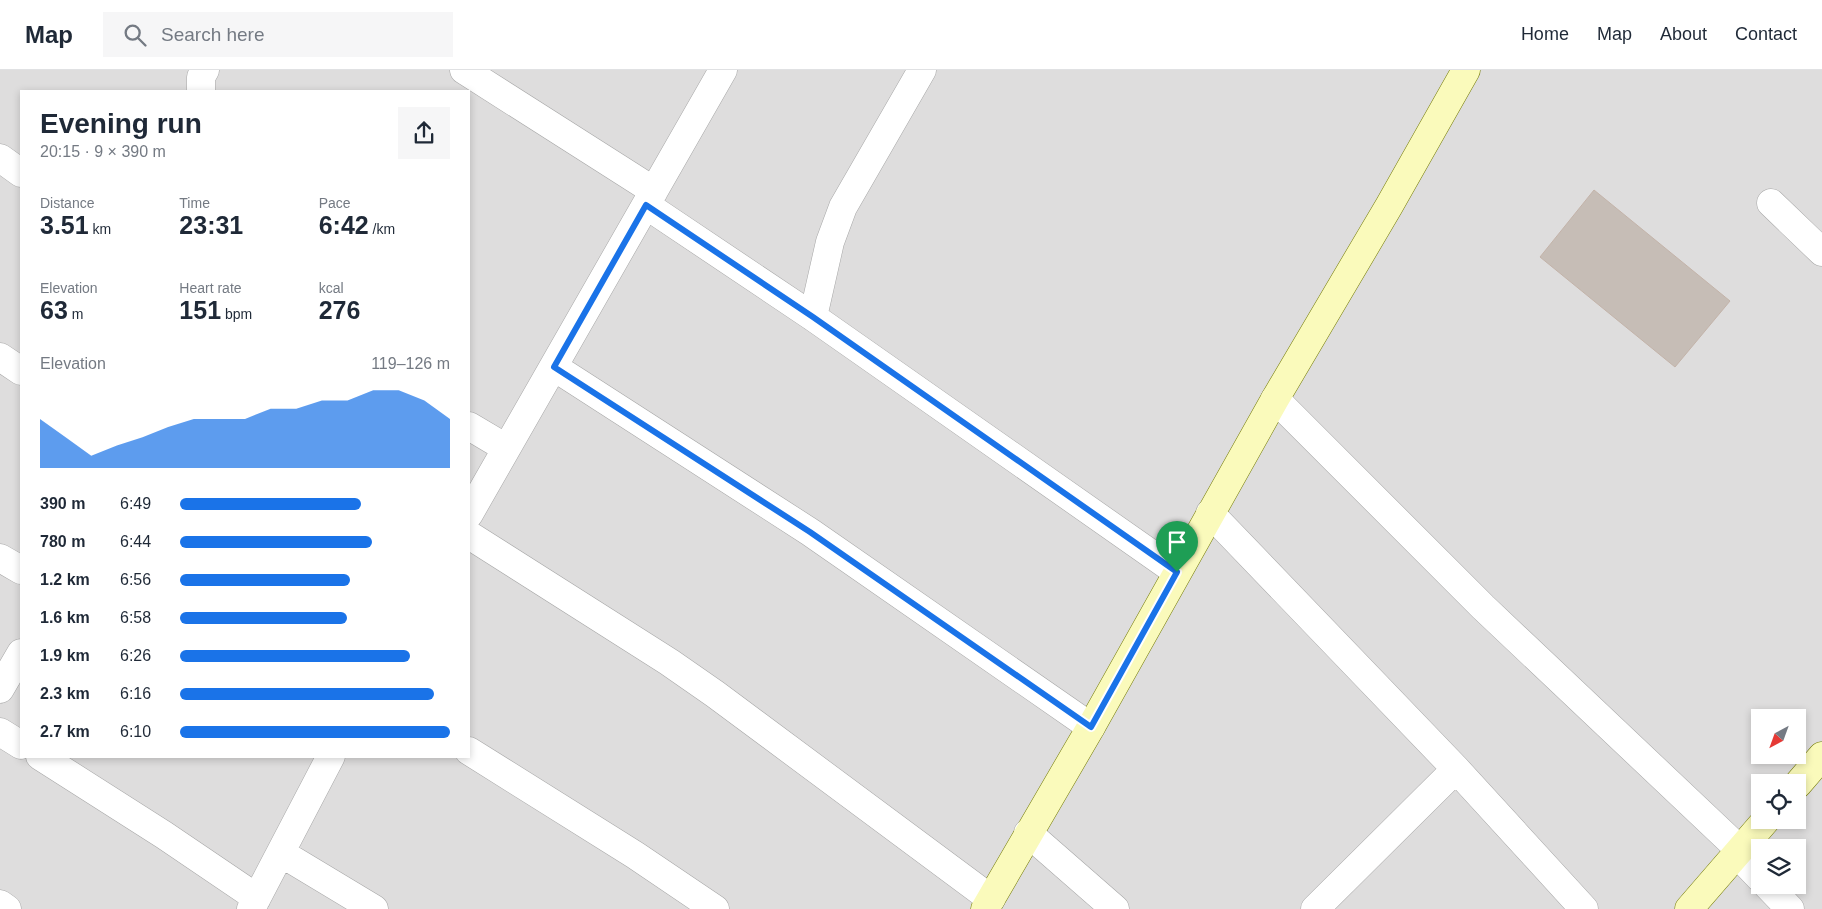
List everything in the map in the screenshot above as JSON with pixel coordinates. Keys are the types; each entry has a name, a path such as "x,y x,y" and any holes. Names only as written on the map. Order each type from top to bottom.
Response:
{"main road":[{"path":"988,904 1091,727 1275,399 1389,206 1466,70"},
{"path":"1806,775 1822,756"},
{"path":"1689,909 1758,829"}],"street":[{"path":"201,90 201,77 205,70"},
{"path":"464,70 650,198 813,317 1177,572"},
{"path":"470,512 723,70"},
{"path":"813,317 830,242 843,207 922,70"},
{"path":"0,158 20,171"},
{"path":"1771,203 1822,252"},
{"path":"0,356 20,370"},
{"path":"554,367 810,532 1091,727"},
{"path":"1275,399 1483,607 1738,852 1751,867"},
{"path":"470,427 506,448"},
{"path":"1210,513 1456,768 1584,909"},
{"path":"470,536 669,662 715,694 988,904"},
{"path":"0,558 20,569"},
{"path":"0,689 20,655"},
{"path":"0,732 20,744"},
{"path":"470,752 634,855 715,909"},
{"path":"43,758 164,835 254,904 330,758"},
{"path":"1315,909 1456,768"},
{"path":"1028,833 1115,909"},
{"path":"280,852 374,909"},
{"path":"1776,894 1790,909"},
{"path":"0,904 7,909"}],"shaded area":[{"path":"0,70 1822,70 1822,909 0,909"}],"building":[{"path":"1594,190 1730,301 1675,367 1540,257"}],"route":[{"path":"646,205 813,317 1177,572 1091,727 810,532 554,367 646,205"}]}
